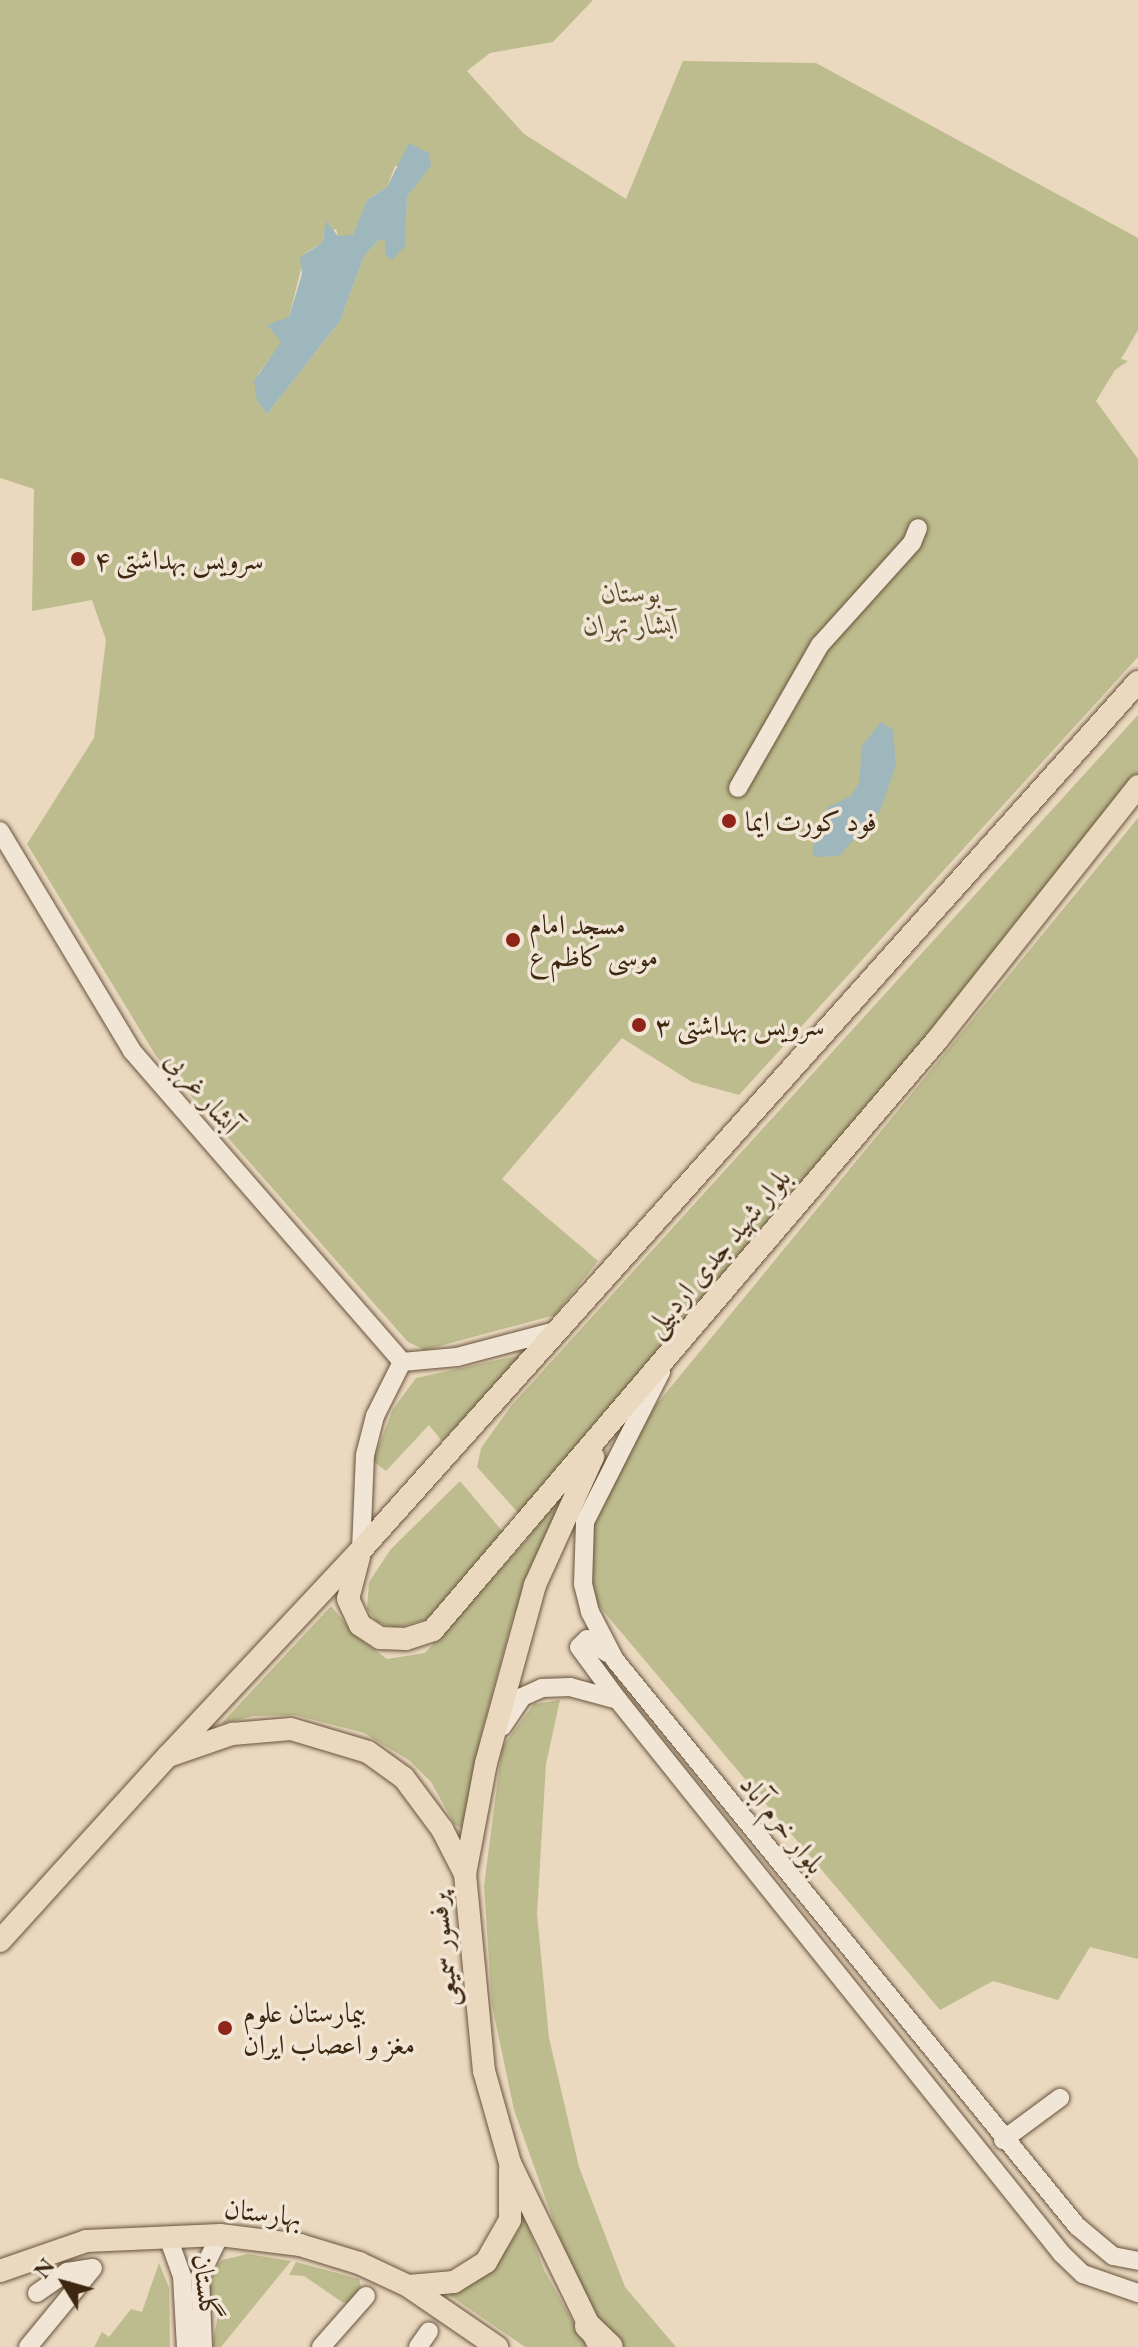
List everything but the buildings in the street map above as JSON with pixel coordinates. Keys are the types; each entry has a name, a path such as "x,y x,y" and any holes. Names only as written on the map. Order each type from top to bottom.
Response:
{"highway":[{"path":"594,2336 610,2347"}],"main road":[{"name":"بلوار شهید جدی اردبیلی","path":"168,1756 361,1550 1138,682"},
{"name":"بلوار شهید جدی اردبیلی","path":"361,1550 348,1599 360,1625 380,1638 406,1639 433,1630 937,1040 1138,786"},
{"path":"465,1874 486,1763 535,1585 571,1496 617,1413"},
{"name":"پرفسور سمیعی","path":"0,1941 168,1756 232,1734 291,1729 368,1752 404,1778 442,1829 465,1874 484,2071 510,2163 594,2336"},
{"path":"408,2286 454,2282 486,2262 510,2220 510,2163"},
{"name":"بهارستان","path":"0,2271 86,2241 220,2235 300,2245 359,2263 408,2286 497,2347"}],"street":[{"path":"738,788 820,645 912,543 918,528"},
{"name":"آبشار غربی","path":"0,831 132,1051 402,1362"},
{"path":"361,1550 365,1455 375,1416 402,1362 457,1357 559,1330"},
{"name":"بلوار خرم آباد","path":"615,1660 590,1612 583,1584 585,1522 672,1350"},
{"name":"بلوار خرم آباد","path":"1138,2261 1113,2256 1092,2243 971,2102 615,1660 596,1641 587,1639 579,1647 618,1700 956,2117 1062,2254 1083,2274 1138,2293"},
{"path":"486,1763 510,1709 522,1697 542,1688 570,1687 618,1700"},
{"path":"1003,2140 1060,2098"},
{"path":"956,2117 971,2102"},
{"name":"گلستان","path":"203,2347 200,2276 220,2235"},
{"name":"گلستان","path":"168,2237 182,2276 186,2347"},
{"path":"28,2347 93,2268 67,2272 37,2293"},
{"path":"321,2347 366,2296"},
{"path":"418,2347 429,2331"}],"green space":[{"name":"بوستان آبشار تهران","path":"0,0 593,0 553,42 490,53 467,71 524,134 626,199 683,61 816,63 1138,238 1138,330 1121,359 1128,361 1115,370 1096,401 1138,459 1138,657 739,1095 692,1082 622,1038 502,1179 598,1261 555,1315 425,1350 408,1342 156,1056 27,844 94,738 106,640 92,600 32,611 34,489 0,478","holes":["395,166 430,166 407,197 404,246 387,249 385,240 379,240 364,256 340,321 267,414 257,401 258,374 282,342 270,329 289,317 305,253 322,243 323,234 336,229 338,236 353,236 367,200 387,187"]},
{"path":"1138,715 1138,774 1098,826 1015,933 520,1515 477,1467 481,1448 511,1406"},
{"path":"1138,818 1138,1959 1090,1947 1058,2000 993,1981 940,2010 588,1593 586,1534 619,1450"},
{"path":"525,1354 442,1441 429,1425 386,1471 373,1461 393,1409 416,1378"},
{"path":"593,1451 513,1617 480,1739 465,1829 455,1825 431,1782 410,1761 364,1733 295,1715 253,1716 221,1724 331,1606 355,1635 387,1659 425,1653 524,1543"},
{"path":"460,1481 503,1532 430,1618 396,1628 377,1622 367,1609 369,1582 391,1549"},
{"path":"560,1700 546,1764 537,1914 549,2038 579,2167 625,2287 676,2347 620,2347 597,2321 563,2248 514,2110 492,2005 484,1886 502,1747 534,1704"},
{"path":"518,2199 544,2270 587,2347 525,2347 439,2288 497,2263 520,2228"},
{"path":"248,2254 291,2261 221,2347 212,2347 218,2315 207,2288 213,2272 222,2260"},
{"path":"296,2262 359,2279 361,2287 348,2303 342,2302 304,2276 289,2275"},
{"path":"159,2263 169,2288 170,2347 94,2347 102,2332 109,2337 131,2309 142,2312"}],"water":[{"path":"409,143 429,153 431,166 407,197 405,246 392,260 386,256 385,241 379,240 364,256 340,321 267,414 257,401 254,381 281,342 267,325 289,317 302,274 300,257 322,243 326,221 338,236 353,235 367,200 387,187"},
{"path":"881,722 893,730 896,765 880,811 839,856 813,857 814,830 828,807 851,796 859,783 862,746"}],"place":[{"name":"سرویس بهداشتی ۴","path":"78,559"},
{"name":"فود کورت ایما","path":"729,821"},
{"name":"مسجد امام موسی کاظم ع","path":"513,940"},
{"name":"سرویس بهداشتی ۳","path":"639,1025"},
{"name":"بیمارستان علوم مغز و اعصاب ایران","path":"225,2028"}]}
